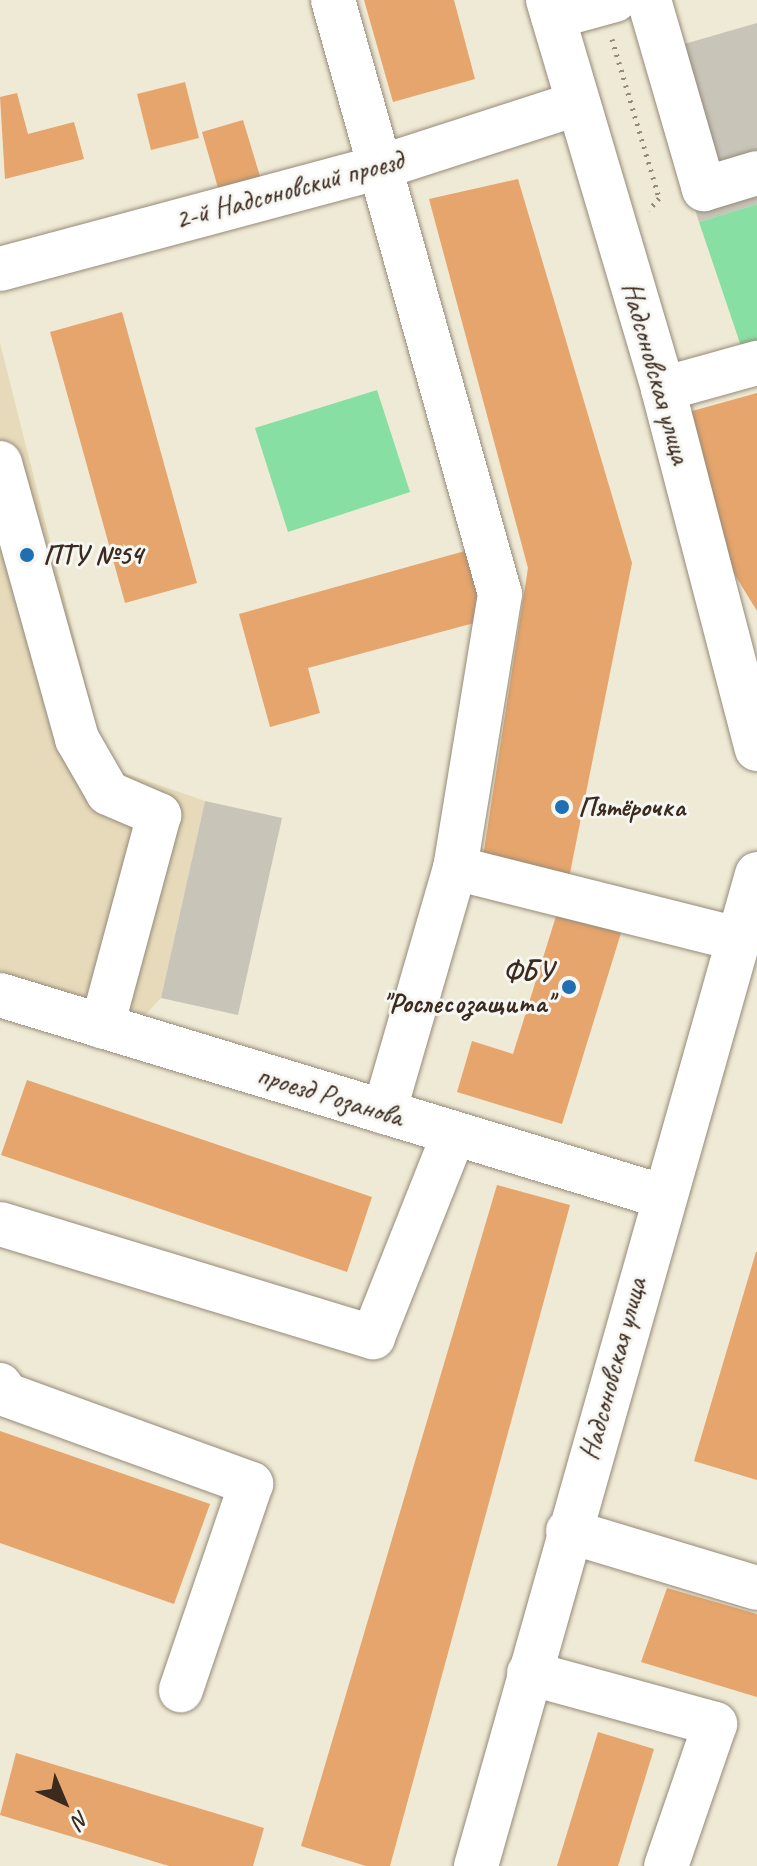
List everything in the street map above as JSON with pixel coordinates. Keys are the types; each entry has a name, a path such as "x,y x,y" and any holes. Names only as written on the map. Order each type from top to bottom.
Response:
{"street":[{"path":"333,0 500,594 455,868 384,1112"},
{"path":"551,9 615,0"},
{"path":"649,0 704,189 757,173"},
{"name":"Надсоновская улица","path":"551,9 576,104 663,389 757,749"},
{"name":"2-й Надсоновский проезд","path":"0,269 378,168 576,104"},
{"path":"663,389 757,363"},
{"path":"0,463 77,739 108,793 159,815 102,1026"},
{"path":"455,868 738,939"},
{"name":"Надсоновская улица","path":"476,1866 661,1196 757,874"},
{"name":"проезд Розанова","path":"2,1001 102,1026 661,1196"},
{"path":"0,1224 373,1337 454,1133"},
{"path":"0,1385 7,1395 251,1484 181,1690"},
{"path":"568,1531 757,1588"},
{"path":"529,1673 715,1724 666,1866"}],"shaded area":[{"path":"757,23 757,204 699,222 646,55"},
{"name":"ПТУ №54","path":"0,343 107,767 205,801 161,998 145,1015 0,972"},
{"path":"205,801 282,818 238,1015 161,998"}],"green space":[{"path":"757,204 757,351 744,355 699,222"},
{"path":"377,390 410,492 288,532 255,428"}],"building":[{"path":"364,0 454,0 475,79 393,102"},
{"path":"185,82 199,138 151,150 137,94"},
{"path":"17,93 28,134 74,122 84,159 5,179 0,97"},
{"path":"243,120 262,183 220,195 202,132"},
{"path":"518,179 632,563 569,878 482,863 528,568 429,199"},
{"path":"122,312 197,583 125,603 50,332"},
{"path":"757,393 757,611 727,562 685,413"},
{"path":"465,551 485,620 308,668 320,713 270,727 239,614"},
{"name":"ФБУ \"Рослесозащита\"","path":"557,913 621,933 562,1124 457,1092 472,1041 513,1054"},
{"path":"27,1080 372,1197 347,1272 1,1155"},
{"path":"497,1185 570,1205 390,1866 366,1866 301,1846"},
{"path":"757,1252 757,1480 694,1461"},
{"path":"0,1431 210,1504 174,1604 0,1543"},
{"path":"667,1588 757,1614 757,1697 641,1662"},
{"path":"598,1732 654,1749 618,1866 557,1866"},
{"path":"16,1753 264,1828 253,1866 169,1866 0,1815"}],"place":[{"name":"ПТУ №54","path":"27,555"},
{"name":"Пятёрочка","path":"562,807"},
{"name":"ФБУ \"Рослесозащита\"","path":"569,987"}]}
